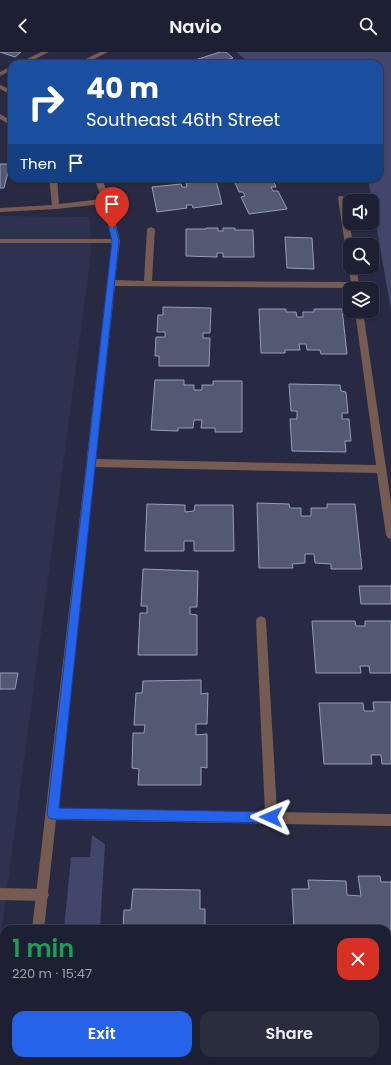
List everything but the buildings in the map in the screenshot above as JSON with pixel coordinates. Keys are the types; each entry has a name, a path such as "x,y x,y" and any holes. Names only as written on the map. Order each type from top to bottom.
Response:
{"street":[{"path":"29,60 46,52"},
{"path":"88,60 105,52"},
{"path":"53,182 56,207"},
{"path":"38,925 116,241 106,201 99,182"},
{"path":"342,198 348,238"},
{"path":"0,210 56,207 106,201"},
{"path":"148,283 152,229"},
{"path":"0,241 116,241"},
{"path":"111,283 343,287"},
{"path":"360,318 391,535"},
{"path":"91,463 382,469"},
{"path":"261,621 271,817"},
{"path":"52,814 391,820"},
{"path":"0,894 42,895"}],"shaded area":[{"path":"236,52 391,52 391,310 377,230 379,230 379,194 371,194 368,182 383,182 383,60 246,60"},
{"path":"0,216 90,217 91,253 2,925 0,925"},
{"path":"92,835 105,844 100,925 64,925 71,857 90,857"}],"route":[{"path":"112,228 116,241 52,814 271,817"}]}
